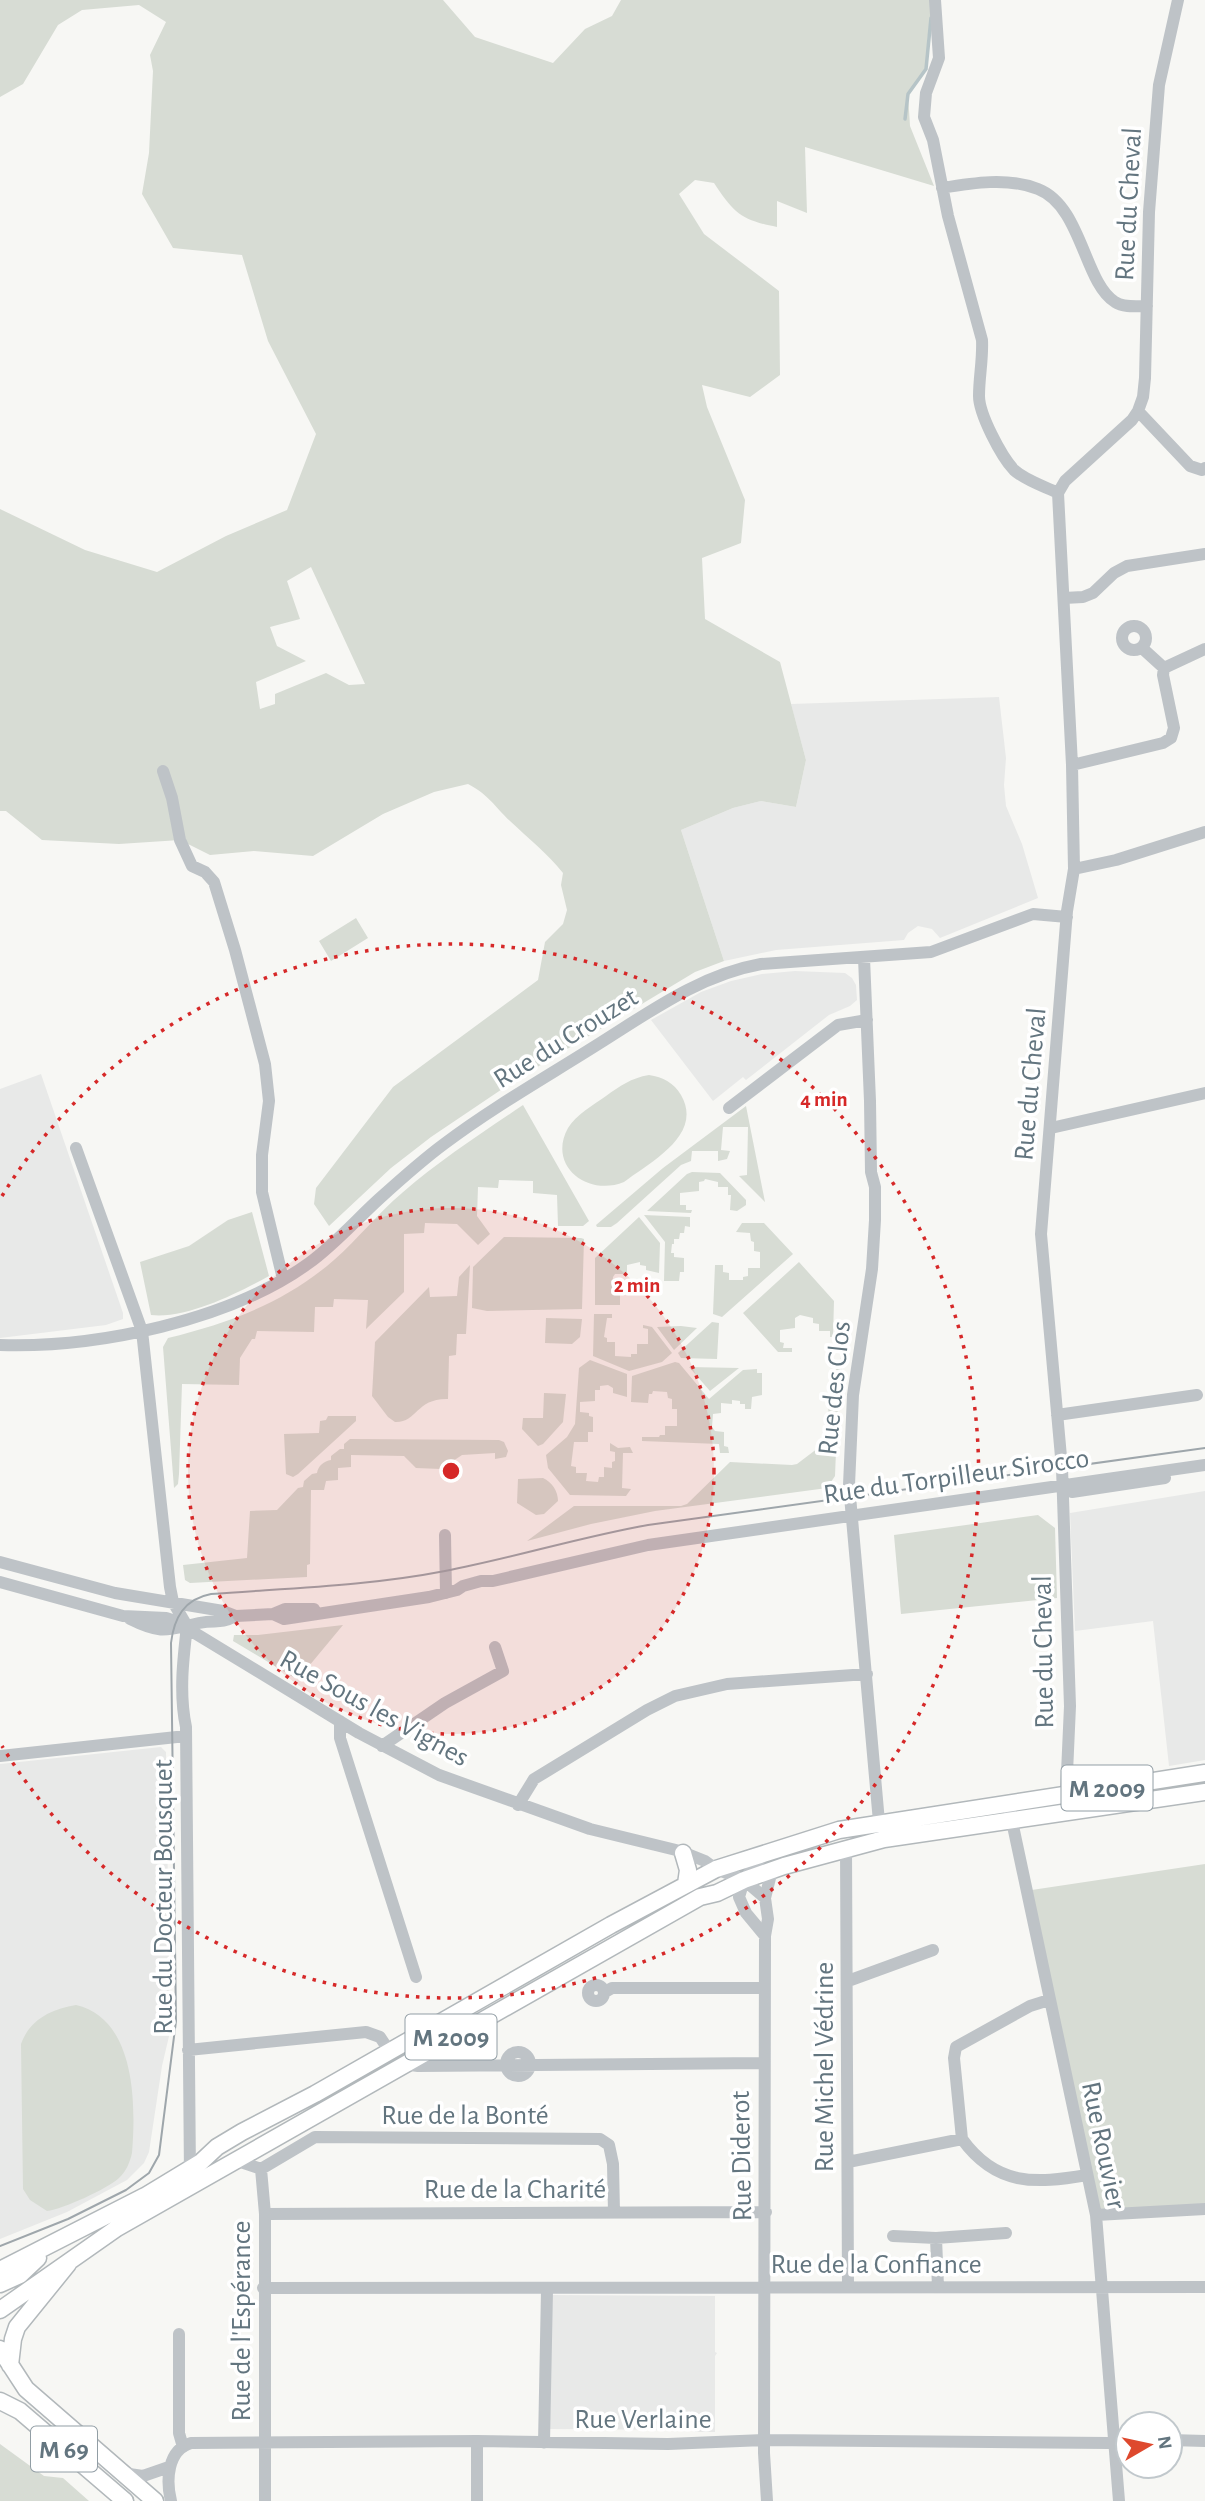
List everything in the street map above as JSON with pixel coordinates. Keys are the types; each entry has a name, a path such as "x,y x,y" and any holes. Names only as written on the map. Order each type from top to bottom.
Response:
{"main road":[{"name":"M 2009","path":"0,2310 117,2228 188,2186 700,1897 717,1893 772,1870 846,1848 1010,1812 1066,1795 1205,1773"},
{"name":"M 2009","path":"2,2269 145,2196 190,2168 217,2147 686,1884 716,1870 823,1833 879,1822 1010,1812 1068,1812 1205,1792"},
{"path":"683,1853 688,1870 686,1884"},
{"path":"0,2284 20,2275 53,2244"},
{"path":"10,2365 17,2327 74,2257"},
{"name":"M 69","path":"0,2349 26,2389 155,2501"},
{"name":"M 69","path":"0,2401 19,2411 124,2501"}],"street":[{"name":"Rue du Cheval","path":"1138,411 1145,378 1149,212 1159,85 1178,0"},
{"path":"936,5 939,58 926,93 924,117 933,140 942,188 982,340 979,398 981,410 1006,459 1015,471 1028,480 1058,493 1065,481 1132,420 1138,411 1190,466 1202,470 1205,468"},
{"path":"942,188 999,182 1039,189 1065,213 1079,236 1102,287 1113,301 1121,305 1147,306"},
{"name":"Rue du Cheval","path":"1058,493 1065,598 1074,869 1067,917 1041,1234 1062,1489 1070,1706 1066,1795 1068,1812"},
{"path":"1065,598 1083,597 1093,593 1114,573 1127,566 1205,554"},
{"path":"1142,648 1164,668"},
{"path":"1164,668 1205,649"},
{"path":"1072,765 1163,743 1171,738 1174,727 1164,668"},
{"path":"163,771 172,798 180,841 192,866 205,872 214,882 221,901 265,1064 268,1101 262,1155 262,1192 283,1279"},
{"path":"1074,869 1116,860 1205,832"},
{"name":"Rue du Crouzet","path":"0,1345 54,1345 142,1331 198,1316 283,1279 309,1263 379,1198 444,1144 707,979 751,966 931,952 1033,914 1067,917"},
{"name":"Rue des Clos","path":"864,958 875,1220 872,1269 850,1425 849,1485 881,1840"},
{"path":"729,1108 838,1025 867,1020"},
{"path":"1051,1128 1205,1093"},
{"path":"76,1148 142,1331 173,1602"},
{"path":"1057,1415 1197,1395"},
{"name":"Rue du Torpilleur Sirocco","path":"173,1602 236,1616 273,1614 284,1619 452,1592 476,1582 492,1581 612,1552 714,1535 854,1520 1205,1465"},
{"name":"Rue du Torpilleur Sirocco","path":"1062,1489 1135,1484 1205,1471"},
{"path":"445,1535 452,1592"},
{"path":"0,1562 92,1588 173,1602"},
{"path":"0,1582 123,1616 145,1626 164,1630 187,1626"},
{"path":"123,1616 160,1609 173,1602"},
{"name":"Rue Sous les Vignes","path":"173,1602 187,1626 340,1721 439,1775 590,1829 683,1853"},
{"name":"Rue du Torpilleur Sirocco","path":"187,1626 202,1622 224,1623 236,1616"},
{"path":"223,1649 219,1641 224,1623"},
{"name":"Rue du Docteur Bousquet","path":"187,1626 183,1659 183,1713 186,1736 190,2142 188,2186"},
{"path":"382,1745 445,1703 503,1671 495,1647"},
{"path":"518,1805 534,1779 647,1710 675,1696 727,1684 867,1674"},
{"path":"340,1721 340,1738 416,1977"},
{"path":"0,1756 186,1736"},
{"name":"Rue Rouvier","path":"1010,1812 1096,2215 1114,2442"},
{"name":"Rue Michel Védrine","path":"846,1848 848,2287"},
{"path":"683,1853 705,1861 716,1870 744,1880 765,1898"},
{"path":"763,1855 744,1880 739,1897 746,1913 765,1936"},
{"path":"700,1897 716,1870"},
{"name":"Rue Diderot","path":"766,2501 763,2063 765,1936 768,1919 765,1898 772,1870"},
{"path":"848,1981 933,1950"},
{"path":"605,1992 612,1988 764,1988"},
{"path":"1049,2000 1030,2007 956,2047 954,2058 962,2139 983,2161 1002,2175 1051,2181 1087,2175"},
{"path":"188,2050 366,2032 380,2037 390,2052"},
{"path":"404,2064 763,2063"},
{"name":"Rue de la Bonté","path":"261,2169 315,2137 600,2139 609,2145 613,2164 614,2212"},
{"path":"848,2162 962,2139"},
{"path":"190,2142 199,2148 217,2147"},
{"path":"235,2160 261,2169"},
{"name":"Rue de l'Espérance","path":"261,2169 265,2214 265,2501"},
{"path":"1096,2215 1205,2209"},
{"name":"Rue de la Charité","path":"265,2214 766,2212"},
{"path":"893,2236 936,2238 1006,2233"},
{"path":"936,2238 938,2287"},
{"name":"Rue de la Confiance","path":"263,2288 547,2290 1205,2287"},
{"path":"544,2443 547,2290"},
{"path":"171,2501 169,2467 183,2447 179,2433 179,2333"},
{"name":"Rue Verlaine","path":"183,2447 191,2443 477,2441 668,2444 764,2440 1114,2442"},
{"path":"1184,2440 1205,2441"},
{"path":"477,2441 477,2501"},
{"path":"122,2473 143,2476 169,2467"},
{"name":"Rue Rouvier","path":"1117,2480 1119,2501"}],"shaded area":[{"path":"0,0 443,0 475,37 553,63 585,29 612,16 621,0 935,0 937,10 928,35 926,69 908,94 910,126 934,186 805,147 807,213 777,201 777,227 740,214 727,202 714,183 695,180 679,194 704,234 779,291 780,375 750,397 702,385 707,407 745,500 741,543 702,558 705,619 780,662 806,760 796,807 761,801 733,808 681,830 724,961 695,972 514,1081 431,1137 391,1168 329,1226 314,1204 316,1188 393,1087 538,980 545,942 563,924 567,910 561,885 563,873 486,796 468,784 434,792 383,814 313,856 254,851 210,855 180,840 119,844 42,840 6,811 0,811 0,509 85,550 157,572 226,536 287,510 316,434 268,341 242,255 173,248 142,194 149,153 153,71 150,55 166,22 139,5 82,10 58,25 23,84 0,97","holes":["311,567 365,684 349,685 326,673 275,694 275,704 260,709 256,682 306,661 277,646 270,627 300,619 287,581"]},
{"path":"999,697 1006,758 1006,806 1022,844 1038,898 940,938 932,929 918,926 908,933 904,940 776,950 724,961 681,830 733,808 761,801 796,807 806,760 791,704"},
{"path":"356,918 368,938 331,961 319,941"},
{"path":"795,971 845,973 856,985 857,1000 829,1015 746,1080 743,1077 713,1101 651,1020 701,992 731,981 762,974"},
{"path":"41,1074 123,1319 106,1325 0,1338 0,1089"},
{"path":"649,1075 668,1081 681,1095 686,1109 685,1123 680,1135 660,1156 624,1182 610,1186 585,1182 567,1166 563,1155 563,1142 568,1128 585,1110 621,1086"},
{"path":"523,1105 589,1221 583,1226 558,1226 557,1195 533,1193 533,1181 499,1180 498,1188 478,1187 477,1216 490,1234 478,1245 457,1224 425,1223 424,1233 404,1234 404,1292 366,1329 368,1300 334,1299 333,1307 315,1307 314,1332 257,1331 255,1339 252,1339 240,1358 239,1385 182,1384 179,1474 178,1484 174,1488 163,1347 168,1338 235,1318 297,1288 334,1260 416,1181"},
{"path":"746,1106 765,1202 739,1176 747,1175 748,1127 723,1127 721,1150 730,1151 727,1159 718,1161 718,1151 692,1151 691,1161 681,1165 617,1223 611,1227 597,1227 596,1225 663,1168"},
{"path":"692,1172 720,1173 746,1200 746,1205 737,1211 730,1210 731,1195 728,1195 728,1187 718,1187 718,1182 705,1179 699,1182 699,1191 680,1193 680,1205 686,1205 686,1210 692,1210 691,1213 647,1211"},
{"path":"252,1212 269,1276 228,1297 196,1309 151,1315 140,1262 189,1246 228,1220"},
{"path":"644,1215 690,1217 690,1227 685,1226 684,1233 680,1233 679,1239 674,1239 672,1244 671,1253 674,1253 674,1257 684,1258 684,1272 680,1272 679,1281 664,1281 665,1242"},
{"path":"639,1217 660,1243 659,1273 646,1270 646,1266 640,1265 640,1262 627,1265 627,1274 615,1274 613,1277 612,1288 617,1289 617,1294 620,1295 620,1305 595,1305 595,1258"},
{"path":"742,1223 764,1223 793,1254 722,1317 713,1314 715,1265 723,1265 723,1272 729,1273 729,1280 743,1280 743,1277 748,1276 748,1268 760,1268 760,1252 754,1251 750,1233 736,1232"},
{"path":"504,1237 584,1239 582,1309 487,1311 472,1308 473,1267"},
{"path":"799,1262 834,1301 833,1337 830,1337 830,1331 819,1331 819,1324 813,1323 813,1318 800,1315 795,1318 795,1328 780,1330 783,1348 792,1348 792,1352 778,1352 743,1313"},
{"path":"470,1265 466,1334 457,1334 456,1355 449,1356 448,1399 429,1402 408,1419 395,1422 372,1396 375,1342 429,1287 430,1297 457,1296 459,1277"},
{"path":"594,1314 612,1314 612,1318 607,1318 604,1337 607,1342 615,1342 615,1356 631,1357 631,1354 637,1354 637,1344 648,1344 648,1329 643,1328 643,1325 652,1327 672,1353 662,1362 629,1371 593,1356"},
{"path":"546,1318 582,1319 580,1337 572,1344 545,1343"},
{"path":"712,1322 719,1323 717,1359 681,1358 678,1353"},
{"path":"657,1327 697,1328 674,1350"},
{"path":"844,1355 838,1401 835,1476 827,1488 655,1511 527,1541 574,1506 681,1506 687,1504 730,1462 797,1464 826,1442 831,1376 838,1367 835,1365"},
{"path":"590,1360 627,1374 627,1397 613,1393 613,1388 608,1385 595,1390 595,1401 580,1402 580,1412 589,1413 589,1416 593,1417 593,1432 588,1432 588,1442 574,1442 571,1466 576,1467 576,1473 587,1473 586,1481 598,1482 599,1477 604,1477 604,1467 612,1468 612,1462 615,1461 615,1452 610,1451 610,1443 618,1448 630,1447 633,1453 623,1453 622,1488 631,1489 626,1496 570,1495 548,1468 546,1455 567,1437 575,1424 579,1368"},
{"path":"679,1363 709,1399 743,1370 757,1369 757,1373 762,1373 762,1395 752,1397 751,1409 745,1409 745,1404 732,1400 732,1404 721,1403 721,1413 713,1414 712,1427 715,1431 724,1432 724,1446 728,1447 729,1453 720,1453 719,1444 642,1441 642,1437 665,1435 665,1426 677,1426 677,1409 672,1409 672,1399 668,1398 667,1392 653,1391 649,1394 648,1403 631,1402 632,1376"},
{"path":"689,1367 739,1368 710,1391"},
{"path":"544,1393 566,1394 563,1422 538,1446 522,1429 523,1418 543,1418"},
{"path":"328,1416 356,1416 356,1421 298,1474 293,1477 286,1474 284,1434 319,1433 320,1421 326,1420"},
{"path":"350,1439 499,1440 504,1442 508,1451 506,1457 495,1459 495,1453 462,1455 441,1469 416,1468 404,1456 351,1455 351,1467 338,1468 338,1480 326,1481 324,1490 311,1490 310,1564 307,1565 307,1577 190,1583 185,1580 183,1565 247,1558 250,1511 277,1510 298,1488 303,1487 304,1481 317,1473 322,1464 331,1460 331,1456 340,1449 344,1449 344,1444"},
{"path":"543,1478 554,1487 558,1501 544,1514 536,1515 517,1503 518,1479"},
{"path":"1205,1491 1205,1760 1169,1766 1153,1621 1075,1631 1070,1513"},
{"path":"1038,1515 1055,1528 1057,1598 901,1614 894,1535"},
{"path":"343,1625 299,1678 233,1641 234,1635 258,1635"},
{"path":"161,1747 166,1752 170,2032 149,2152 144,2163 127,2180 67,2212 0,2239 0,1764"},
{"path":"1205,1864 1205,2209 1096,2215 1025,1891"},
{"path":"76,2005 96,2013 111,2027 121,2045 132,2089 132,2153 126,2170 113,2182 74,2203 47,2211 30,2200 23,2189 21,2044 30,2028 43,2017"},
{"path":"551,2295 715,2296 715,2432 550,2429"},
{"path":"0,2444 44,2476 63,2478 89,2501 0,2501"}],"waterway":[{"path":"905,119 908,94 926,69 931,18"}],"tram line":[{"path":"0,2246 68,2219 126,2190 149,2173 159,2155 176,2021 171,1643 178,1618 194,1600 211,1594 329,1586 416,1576 648,1525 1205,1448"}]}
